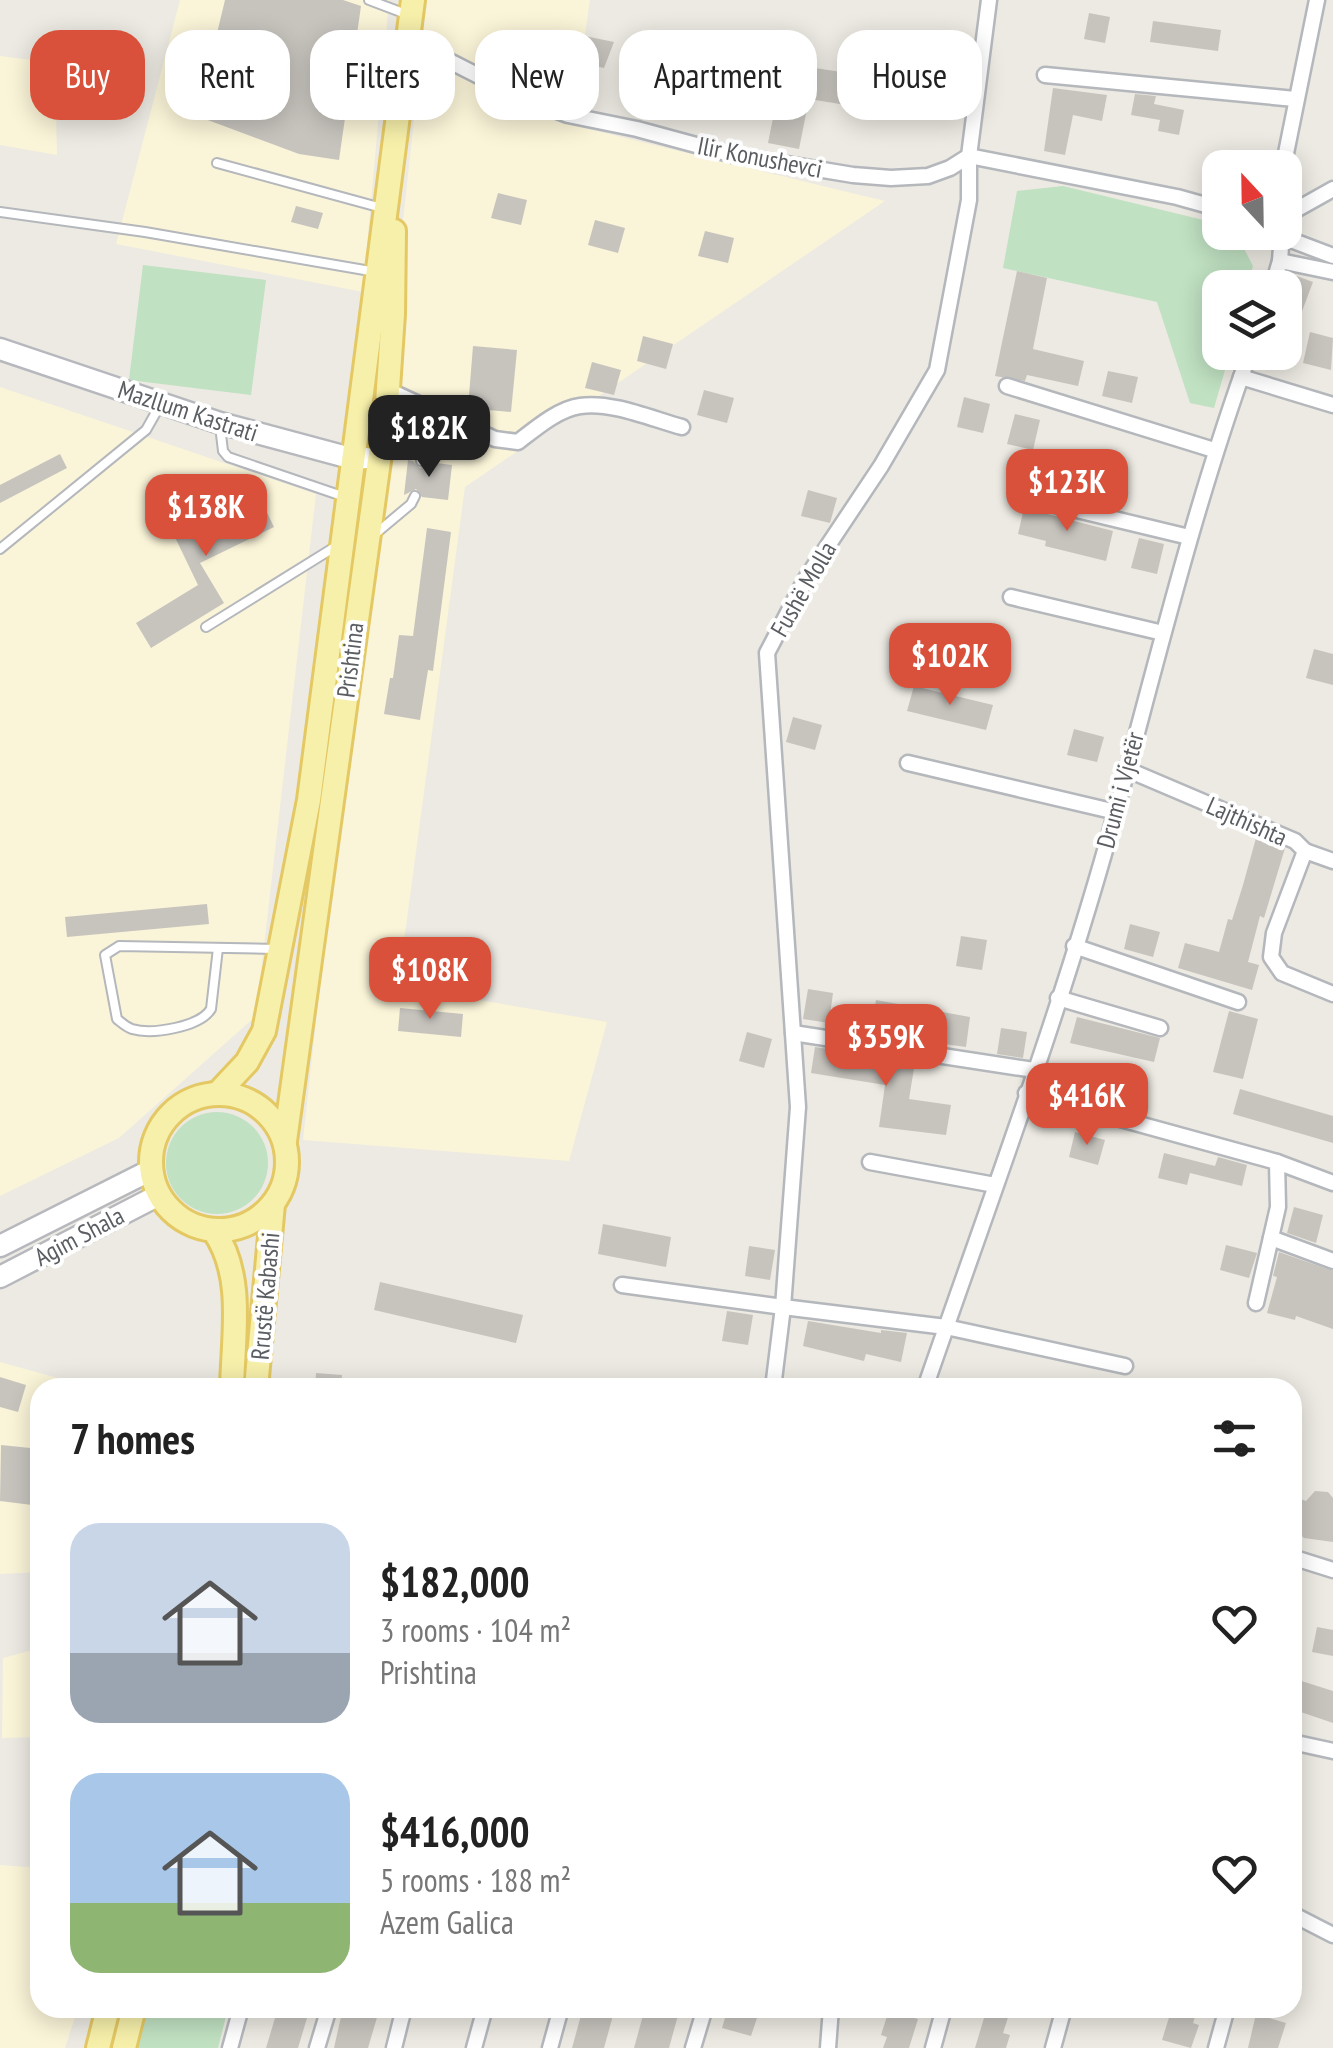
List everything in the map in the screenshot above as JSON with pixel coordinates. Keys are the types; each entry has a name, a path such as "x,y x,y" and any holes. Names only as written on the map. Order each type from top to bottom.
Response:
{"main road":[{"name":"Prishtina","path":"273,1204 284,1185 288,1163 284,1141 355,540 349,499 399,120"},
{"name":"Prishtina","path":"151,1170 155,1138 172,1112 186,1102 216,1094 258,1046 264,1031 310,800 355,540 378,458 386,401 395,256 392,178"},
{"name":"Mazllum Kastrati","path":"0,350 220,422 354,458 378,458"},
{"path":"216,1094 239,1096 259,1106 284,1141"},
{"path":"151,1170 159,1195 182,1220 214,1231 257,1220 273,1204"},
{"name":"Agim Shala","path":"0,1246 151,1170"},
{"name":"Agim Shala","path":"0,1277 159,1195"},
{"name":"Rrustë Kabashi","path":"257,1378 273,1204"},
{"name":"Rrustë Kabashi","path":"214,1231 234,1284 232,1378"},
{"path":"98,2048 106,2018"},
{"path":"124,2048 132,2018"}],"street":[{"path":"988,0 969,156 1202,204"},
{"path":"1286,150 1318,0"},
{"name":"Ilir Konushevci","path":"455,64 520,97 568,115 733,155 891,178 928,176 969,156"},
{"path":"1045,75 1295,99"},
{"name":"Fushë Molla","path":"774,1378 798,1107 767,653 805,580 938,370 969,200 969,156"},
{"path":"1302,207 1333,190"},
{"path":"1302,243 1333,256"},
{"path":"1277,270 1281,250"},
{"path":"1280,260 1333,272"},
{"name":"Drumi i Vjetër","path":"928,1378 1058,998 1116,812 1214,450 1244,370"},
{"path":"1241,377 1333,405"},
{"path":"1007,386 1214,450"},
{"path":"386,401 494,439 518,442 552,418 579,406 611,408 682,427"},
{"path":"1026,498 1189,536"},
{"path":"1012,598 1163,633"},
{"path":"908,762 1116,812"},
{"name":"Lajthishta","path":"1126,770 1295,841 1305,850 1274,933 1271,956 1282,972 1333,994"},
{"path":"1305,850 1333,862"},
{"path":"1074,946 1238,1002"},
{"path":"1058,998 1160,1028"},
{"path":"793,1032 1034,1070"},
{"path":"1026,1094 1277,1162 1333,1183"},
{"path":"870,1162 995,1185"},
{"path":"1256,1303 1278,1207 1277,1162"},
{"path":"1271,1238 1333,1261"},
{"path":"622,1285 946,1326 1125,1366"},
{"path":"1302,1560 1333,1570"},
{"path":"1302,1744 1333,1751"},
{"path":"1302,1919 1333,1935"},
{"path":"230,2048 239,2018"},
{"path":"318,2048 326,2018"},
{"path":"394,2048 402,2018"},
{"path":"474,2048 482,2018"},
{"path":"550,2048 558,2018"},
{"path":"694,2048 702,2018"},
{"path":"828,2048 830,2018"},
{"path":"932,2048 941,2018"},
{"path":"1053,2048 1061,2018"},
{"path":"1216,2048 1224,2018"}],"lane":[{"name":"Prishtina","path":"369,0 411,8"},
{"path":"217,164 385,209"},
{"path":"0,212 146,232 377,272"},
{"path":"386,401 419,451 421,462"},
{"path":"0,550 146,430 162,403"},
{"path":"220,422 228,457 349,499"},
{"path":"206,626 396,518 415,496"},
{"path":"218,948 211,1009 206,1017 187,1027 132,1030 117,1020 105,955 119,946 280,949"}],"shaded area":[{"path":"180,0 389,0 386,30 310,30 310,120 378,120 363,292 116,244 165,57 165,120 290,120 290,30 172,30"},
{"path":"427,0 590,0 586,30 475,30 475,120 573,120 572,125 885,201 465,487 398,986 607,1022 569,1161 303,1140 414,120 455,120 455,30 424,30"},
{"path":"0,56 30,60 30,120 56,120 57,155 0,145"},
{"path":"0,387 316,494 256,1016 119,1138 0,1196"},
{"path":"0,1362 58,1378 30,1378 30,1572 0,1574"},
{"path":"30,1651 30,1737 2,1738 3,1658"},
{"path":"0,1865 30,1867 30,2018 75,2018 65,2048 0,2048"}],"green space":[{"path":"1063,186 1202,220 1202,250 1245,250 1252,270 1202,270 1202,370 1225,370 1214,408 1190,403 1157,302 1003,268 1017,191"},
{"path":"143,265 266,280 251,395 129,380"},
{"path":"217,1112 246,1120 260,1134 268,1163 260,1192 246,1206 217,1214 188,1206 174,1192 166,1163 174,1134 188,1120"},
{"path":"146,2018 226,2018 218,2048 138,2048"}],"building":[{"path":"225,0 343,0 361,6 358,30 310,30 310,120 345,120 339,160 299,154 208,120 290,120 290,30 218,30"},
{"path":"1089,13 1110,17 1105,43 1084,39"},
{"path":"1153,21 1221,30 1218,51 1150,42"},
{"path":"599,39 614,42 604,68 599,67"},
{"path":"817,68 837,71 837,104 817,100"},
{"path":"1053,88 1107,95 1102,121 1073,115 1065,155 1044,151"},
{"path":"1135,94 1156,96 1154,104 1184,110 1179,135 1158,131 1160,120 1131,115"},
{"path":"773,120 805,120 799,149 768,143"},
{"path":"498,193 527,200 521,225 491,218"},
{"path":"296,206 323,213 318,229 291,222"},
{"path":"595,220 625,228 618,253 588,245"},
{"path":"705,231 734,238 728,263 698,256"},
{"path":"1017,271 1047,278 1033,349 1084,361 1078,386 1027,375 1025,381 995,376"},
{"path":"1302,278 1313,282 1302,311"},
{"path":"1310,332 1333,338 1331,370 1303,363"},
{"path":"643,336 673,344 666,369 637,361"},
{"path":"473,346 517,350 511,412 468,408"},
{"path":"592,362 621,370 614,395 585,388"},
{"path":"1108,371 1138,377 1132,403 1102,396"},
{"path":"704,390 734,398 727,423 697,415"},
{"path":"964,397 990,404 983,433 957,427"},
{"path":"1015,414 1040,420 1033,450 1007,444"},
{"path":"60,454 67,468 0,503 0,485"},
{"path":"408,460 420,468 428,462 452,465 448,500 422,497 416,489 404,495"},
{"path":"254,486 274,527 200,563 224,603 151,648 136,623 198,585 170,527"},
{"path":"808,490 837,498 830,523 801,516"},
{"path":"1024,508 1113,531 1106,561 1045,546 1046,541 1018,534"},
{"path":"427,528 451,532 433,671 428,670 420,720 384,714 399,635 413,636"},
{"path":"1139,538 1164,544 1157,574 1131,568"},
{"path":"1314,649 1333,654 1333,685 1306,678"},
{"path":"914,686 993,705 986,730 907,711"},
{"path":"793,717 822,725 815,750 786,742"},
{"path":"1074,729 1104,737 1097,762 1067,755"},
{"path":"1256,838 1285,848 1248,962 1259,965 1252,990 1178,968 1185,943 1219,952"},
{"path":"207,904 209,924 67,937 65,917"},
{"path":"1130,924 1160,932 1153,957 1124,949"},
{"path":"961,936 987,940 982,970 956,966"},
{"path":"808,989 833,993 829,1023 803,1019"},
{"path":"876,1000 970,1017 966,1047 870,1034"},
{"path":"400,1008 463,1014 461,1037 398,1031"},
{"path":"1229,1011 1258,1019 1243,1079 1213,1072"},
{"path":"1077,1017 1160,1038 1154,1062 1070,1043"},
{"path":"1001,1028 1027,1032 1023,1058 997,1054"},
{"path":"747,1032 772,1039 764,1068 739,1061"},
{"path":"815,1047 915,1062 909,1099 951,1105 946,1135 879,1127 885,1085 811,1073"},
{"path":"1240,1089 1333,1116 1333,1143 1233,1114"},
{"path":"1075,1132 1105,1140 1098,1165 1069,1157"},
{"path":"1164,1153 1215,1166 1218,1157 1247,1165 1242,1186 1190,1173 1187,1185 1158,1178"},
{"path":"1294,1207 1323,1215 1316,1243 1287,1233"},
{"path":"603,1224 671,1237 666,1267 598,1254"},
{"path":"1226,1245 1257,1253 1249,1278 1220,1270"},
{"path":"749,1246 775,1250 770,1280 745,1276"},
{"path":"1279,1252 1333,1271 1333,1329 1296,1316 1295,1320 1267,1313"},
{"path":"380,1282 523,1315 516,1343 374,1310"},
{"path":"727,1311 753,1315 748,1345 722,1341"},
{"path":"808,1321 881,1333 907,1333 901,1362 866,1354 864,1361 803,1346"},
{"path":"316,1373 342,1375 342,1378 316,1378"},
{"path":"0,1377 26,1385 18,1412 0,1407"},
{"path":"1,1445 30,1448 30,1505 0,1501"},
{"path":"1315,1491 1328,1492 1333,1498 1333,1542 1302,1536 1302,1500 1306,1501"},
{"path":"1317,1627 1333,1630 1333,1656 1312,1652"},
{"path":"1302,1681 1333,1691 1333,1723 1302,1712"},
{"path":"275,2018 307,2018 298,2048 266,2048"},
{"path":"341,2018 377,2018 368,2048 334,2048"},
{"path":"580,2018 612,2018 604,2048 572,2048"},
{"path":"642,2018 677,2018 669,2048 634,2048"},
{"path":"725,2018 757,2018 751,2036 722,2028"},
{"path":"886,2018 918,2019 909,2048 883,2048 887,2037 881,2035"},
{"path":"984,2018 1008,2018 1003,2033 1010,2035 1006,2048 975,2048"},
{"path":"1169,2018 1195,2018 1193,2023 1199,2025 1191,2048 1162,2040"},
{"path":"1255,2018 1286,2023 1278,2048 1248,2048"}]}
